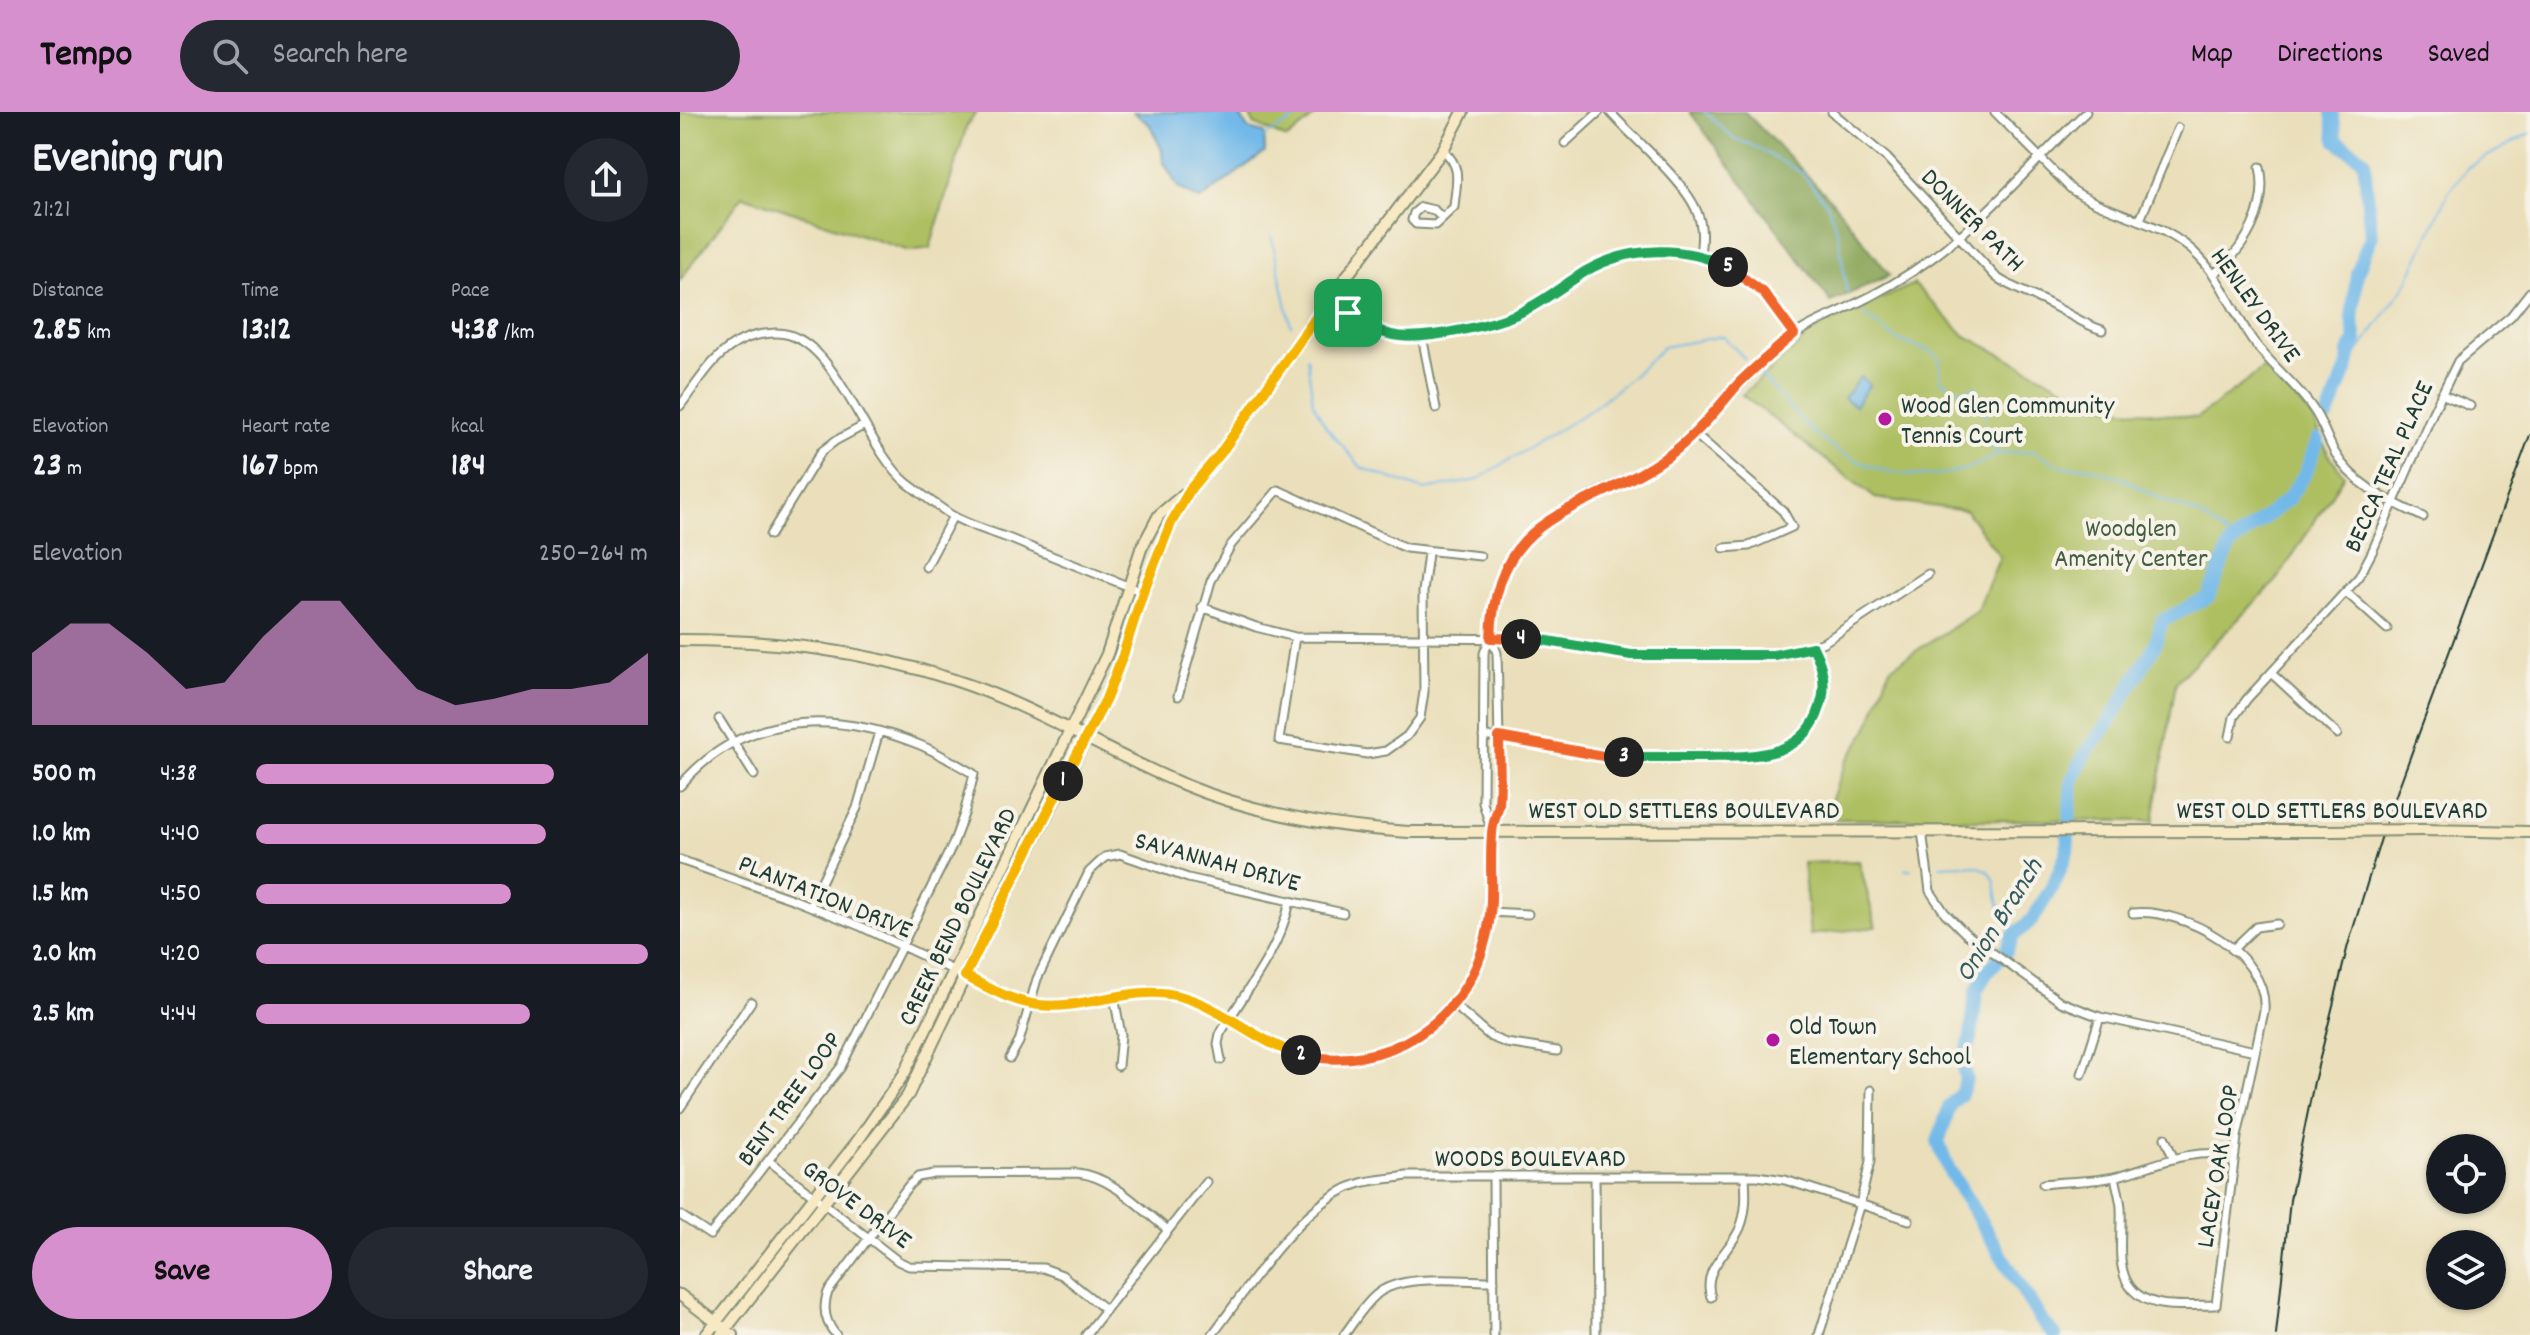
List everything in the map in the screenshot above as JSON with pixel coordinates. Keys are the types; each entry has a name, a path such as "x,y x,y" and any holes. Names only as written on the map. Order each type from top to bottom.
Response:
{"street":[{"name":"CREEK BEND BOULEVARD","path":"706,1335 724,1330 819,1200 908,1095 1068,731 1107,654 1127,586 1141,549 1159,515 1191,488 1220,454 1327,302 1443,150 1463,112"},
{"path":"1565,143 1599,112"},
{"path":"1610,112 1682,186 1693,202 1702,233 1700,255"},
{"name":"DONNER PATH","path":"1832,112 1887,158 1988,269 2012,288 2050,304 2083,324 2102,330"},
{"name":"HENLEY DRIVE","path":"1995,112 2039,158 2084,197 2176,237 2193,251 2214,274 2253,341 2313,409 2347,470 2362,484 2423,517"},
{"name":"PLANTATION DRIVE","path":"1492,831 1483,803 1484,653 1491,638 1499,585 1513,555 1530,534 1563,510 1658,463 1694,433 1741,381 1794,334 1888,288 1958,237 2086,112"},
{"path":"2140,220 2178,128"},
{"path":"1442,218 1454,207 1457,170 1454,160 1443,150"},
{"path":"2214,274 2232,260 2252,228 2263,182 2260,167"},
{"path":"1327,302 1388,334 1422,336 1518,314 1590,269 1615,258 1654,251 1700,255 1730,268 1753,283 1794,334"},
{"name":"BECCA TEAL PLACE","path":"2230,737 2234,717 2359,577 2458,361 2511,316 2530,292"},
{"path":"680,406 716,359 734,343 754,334 782,333 806,342 829,364 883,457 905,481 953,516 1143,592"},
{"path":"1422,336 1436,408"},
{"path":"2441,394 2470,406"},
{"path":"770,535 821,452 863,426"},
{"path":"1694,433 1783,511 1792,527 1749,546 1724,548"},
{"name":"CREEK BEND BOULEVARD","path":"960,974 1106,699 1143,592 1171,523 1191,488"},
{"path":"1178,696 1211,581 1231,545 1278,490 1386,541 1428,553 1480,556"},
{"path":"926,567 953,516"},
{"path":"1295,637 1279,740 1367,754 1386,751 1407,736 1420,718 1424,692 1423,592 1428,553"},
{"path":"1202,607 1256,627 1295,637 1536,639 1631,655 1774,655 1813,647 1928,574"},
{"path":"2346,592 2387,629"},
{"name":"PLANTATION DRIVE","path":"680,860 810,905 903,945 1004,996 1029,1003 1061,1006 1143,993 1177,996 1290,1052 1328,1059 1353,1059 1378,1054 1414,1039 1454,1005 1477,965 1486,938 1490,912 1492,831 1499,804 1497,653 1491,638"},
{"name":"WEST OLD SETTLERS BOULEVARD","path":"680,640 771,642 828,648 884,659 956,680 993,695 1203,792 1308,821 1342,826 1409,832 2530,832"},
{"path":"1483,737 1616,757 1766,755 1797,742 1818,714 1824,686 1819,659 1813,647"},
{"path":"2271,673 2337,734"},
{"path":"719,719 754,775"},
{"path":"680,786 706,760 733,742 768,728 805,722 845,724 879,732 857,808 810,905"},
{"name":"BENT TREE LOOP","path":"680,1215 710,1235 841,1067 958,832 974,774 920,745 879,732"},
{"path":"1922,831 1930,891 1945,913 1981,945 2061,1002 2100,1017 2255,1051"},
{"name":"SAVANNAH DRIVE","path":"1010,1058 1021,1036 1037,979 1089,872 1105,857 1120,854 1188,878 1343,913"},
{"path":"1221,1060 1219,1038 1274,947 1290,902"},
{"path":"1490,912 1528,914"},
{"name":"LACEY OAK LOOP","path":"2115,1177 2121,1205 2120,1267 2128,1284 2142,1297 2160,1304 2216,1305 2235,1155 2264,1011 2263,992 2255,973 2215,936 2191,922 2152,912 2133,913"},
{"path":"2232,950 2256,927 2277,924"},
{"path":"1114,996 1121,1035 1118,1066"},
{"path":"680,1108 751,1002"},
{"path":"1454,1005 1491,1037 1506,1043 1557,1051"},
{"path":"2082,1074 2100,1017"},
{"path":"1819,1335 1870,1162 1871,1090"},
{"path":"2165,1138 2173,1157"},
{"path":"2043,1184 2115,1177 2173,1157 2201,1152 2235,1155"},
{"name":"GROVE DRIVE","path":"769,1161 901,1263 918,1268 1033,1268 1053,1271 1106,1310"},
{"path":"836,1335 826,1316 826,1299 830,1288 918,1177 934,1174 1094,1175 1168,1230"},
{"name":"WOODS BOULEVARD","path":"1212,1335 1299,1224 1328,1199 1357,1184 1407,1176 1745,1176 1785,1180 1909,1220"},
{"path":"1711,1297 1708,1282 1711,1273 1743,1220 1745,1176"},
{"path":"1595,1177 1596,1335"},
{"path":"1493,1178 1494,1335"},
{"path":"1086,1335 1206,1182"},
{"path":"1344,1335 1372,1298 1389,1286 1403,1282 1494,1281"},
{"path":"680,1295 724,1330"}],"green space":[{"path":"680,112 977,112 967,125 930,248 909,251 743,196 680,280"},
{"path":"1248,112 1320,112 1287,139 1254,124"},
{"path":"1690,112 1745,112 1832,201 1890,275 1831,302"},
{"name":"Woodglen Amenity Center","path":"1914,284 1964,335 2100,406 2197,418 2267,366 2313,418 2329,455 2344,475 2277,580 2176,682 2153,821 1824,819 1846,762 1868,729 1890,668 1977,611 2000,557 1966,511 1875,498 1742,395 1817,328"},
{"path":"1859,861 1876,927 1810,935 1803,863"}],"water":[{"path":"1133,112 1238,112 1248,129 1264,133 1265,152 1200,200 1178,187 1163,161 1162,150 1150,125"},
{"path":"1860,377 1870,384 1855,406 1844,398"}],"waterway":[{"path":"1263,138 1307,112"},
{"path":"1705,112 1734,139 1750,144 1802,173 1827,204 1838,233 1847,293"},
{"name":"Onion Branch","path":"2328,416 2348,366 2349,352 2356,340 2352,319 2357,273 2371,236 2364,160 2336,140 2332,112"},
{"path":"2348,366 2407,283 2448,193 2468,167 2530,133"},
{"path":"1271,235 1291,326"},
{"path":"1864,314 1897,340 1932,352 1939,358 1941,380 1949,386 1957,390 1975,387 1979,390 1985,418"},
{"path":"1307,357 1313,403 1326,427 1362,468 1424,490 1477,480 1589,411 1631,378 1663,347 1723,336 1745,359"},
{"path":"1760,374 1816,435 1866,464 1910,475 1932,475 1955,472 1998,454"},
{"path":"1984,425 1983,436 1998,454 2034,451 2062,467 2087,467 2124,479 2199,515 2226,534 2231,544"},
{"name":"Onion Branch","path":"2055,1335 2041,1320 1949,1170 1938,1142 1950,1105 1961,1094 1966,1080 1963,1066 1971,1037 1976,992 1987,972 2006,951 2013,936 2033,919 2056,880 2067,852 2072,780 2085,754 2110,721 2154,647 2162,621 2208,597 2231,544 2288,499 2305,474 2318,440"},
{"path":"1940,866 1966,865 1990,873 1998,903 2013,929 2013,936"},
{"path":"1905,870 1911,869"}],"railway":[{"path":"2276,1335 2290,1200 2314,1082 2348,945 2387,819 2530,435"}],"place":[{"name":"Wood Glen Community Tennis Court","path":"1885,419"},
{"name":"Old Town Elementary School","path":"1773,1040"}],"route":[{"path":"1654,251 1700,255 1730,268 1753,283 1794,334 1741,381 1690,438 1669,455 1646,470 1563,510 1530,534 1513,555 1499,585 1491,638 1536,639 1631,655 1774,655 1813,647 1819,659 1824,686 1822,704 1813,725 1797,742 1759,756 1616,757 1499,737 1499,804 1492,831 1492,899 1486,938 1477,965 1454,1005 1435,1024 1414,1039 1378,1054 1353,1059 1328,1059 1290,1052 1202,1005 1177,996 1129,993 1084,1003 1042,1005 1004,996 965,976 1106,699 1143,592 1171,523 1191,488 1220,454 1327,302 1348,313 1376,330 1401,337 1422,336 1492,322 1530,308 1602,263 1628,254 1654,251"}]}
